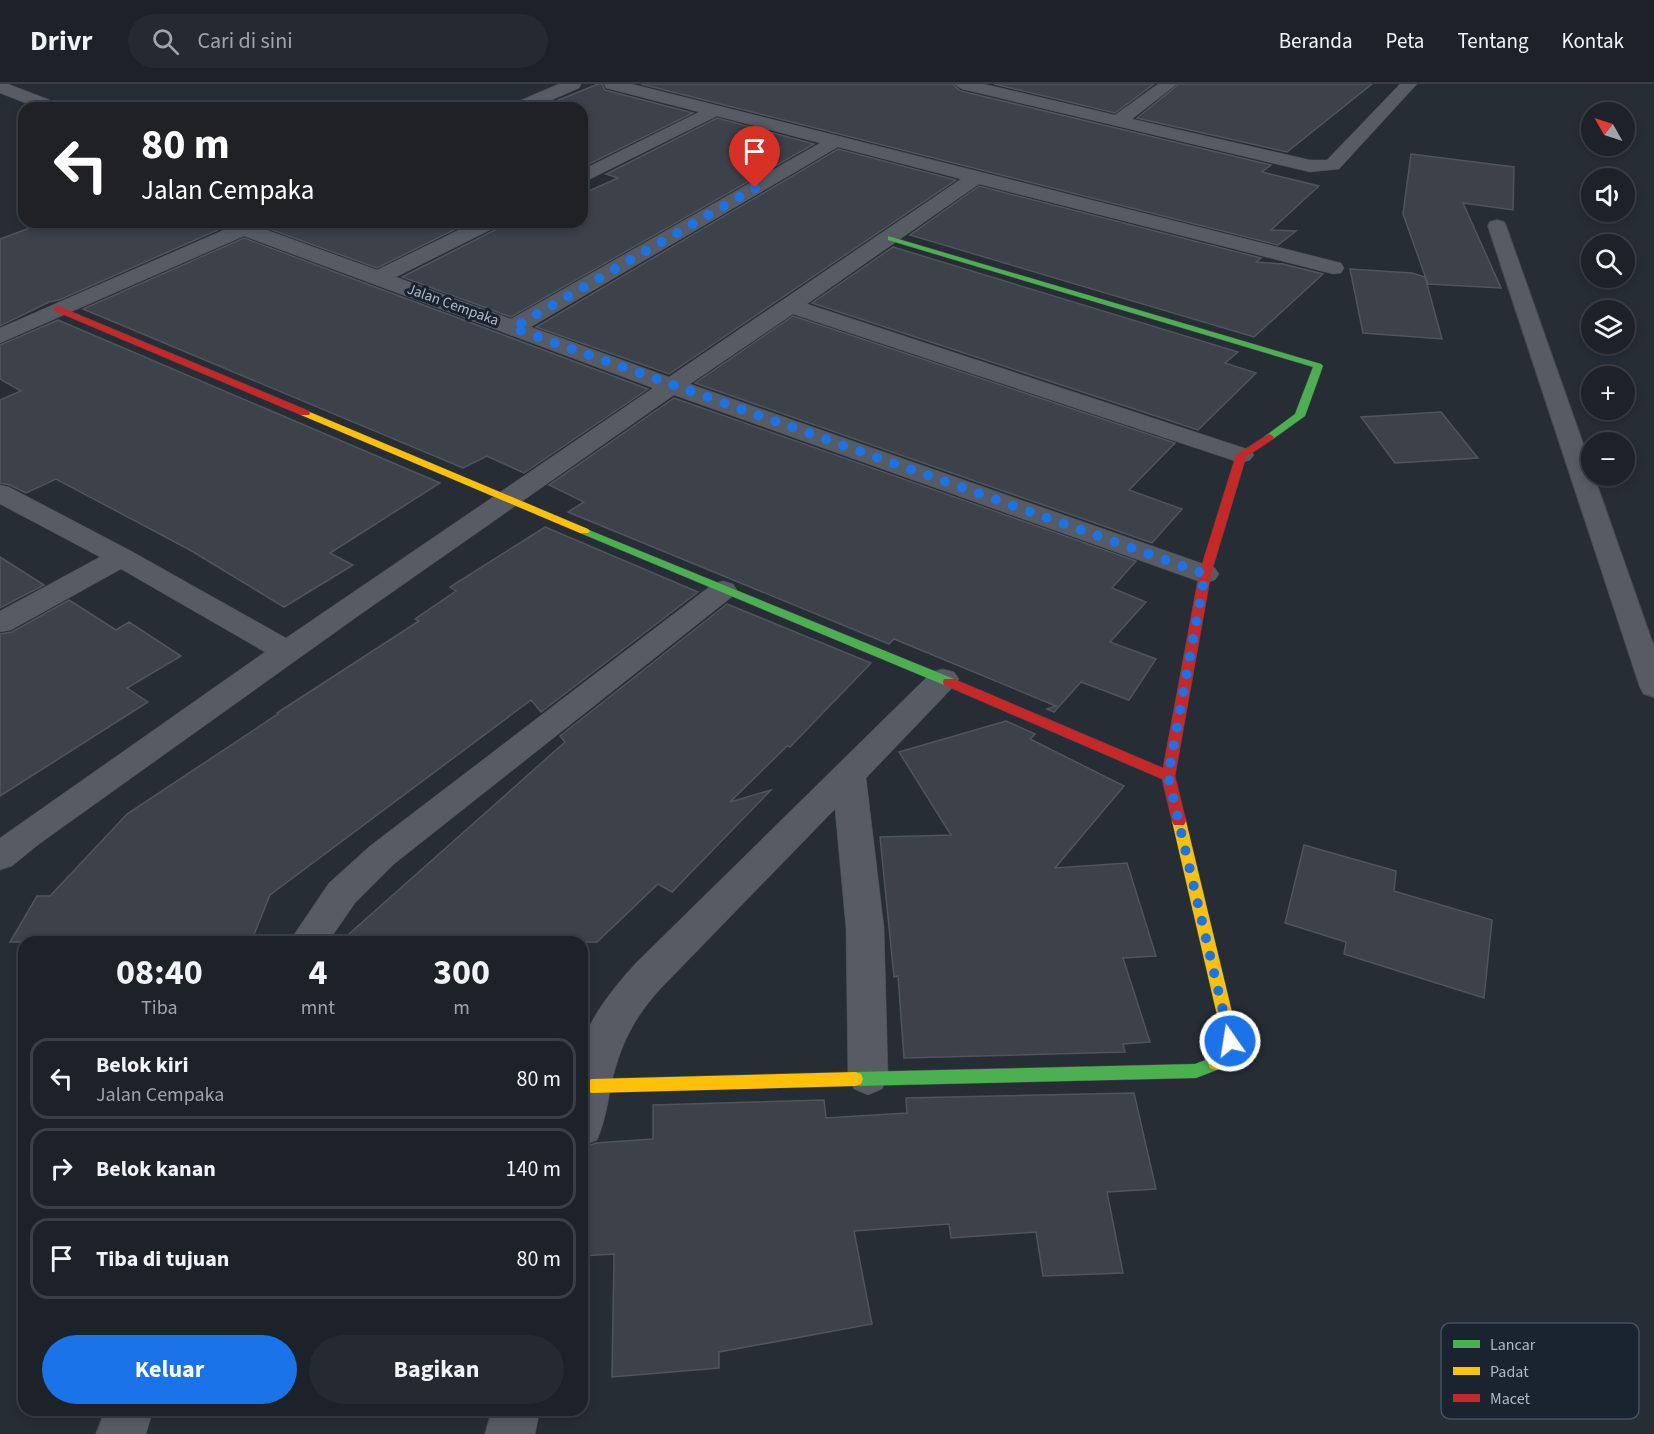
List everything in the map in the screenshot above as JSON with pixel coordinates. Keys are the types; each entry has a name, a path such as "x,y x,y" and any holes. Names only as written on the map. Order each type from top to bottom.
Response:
{"street":[{"path":"532,102 573,84"},
{"path":"612,84 1333,268"},
{"path":"962,84 1310,166 1332,165 1409,84"},
{"path":"1119,120 1169,84"},
{"path":"0,87 39,102"},
{"path":"588,174 716,110"},
{"path":"513,328 836,141"},
{"path":"0,857 27,835 285,651 891,238 975,177"},
{"path":"0,336 234,228"},
{"name":"Jalan Cempaka","path":"253,228 378,278 671,386 1205,574"},
{"path":"378,278 479,228"},
{"path":"591,1086 868,1077 1196,1071 1220,1061 1230,1041 1168,776 1205,574 1241,455 1300,416 1318,366 891,238"},
{"path":"791,306 1241,455"},
{"path":"58,309 723,590 943,679 1168,776"},
{"path":"0,493 121,557 285,651"},
{"path":"0,622 121,557"},
{"path":"312,936 342,893 382,855 723,590"},
{"path":"588,1099 607,1033 647,975 669,957 849,777 943,679"},
{"path":"849,777 866,928 868,1077"},
{"path":"121,1434 127,1416"},
{"path":"510,1434 514,1416"}],"lane":[{"path":"1497,226 1654,687"}],"building":[{"path":"602,84 605,90 693,113 588,165 588,102 554,102"},
{"path":"641,84 952,84 961,91 1271,165 1262,172 1319,186 1271,230 1296,231 1278,245"},
{"path":"994,84 1154,84 1115,113"},
{"path":"1179,84 1372,84 1287,152 1137,118"},
{"path":"717,118 814,144 511,317 402,277 499,228 588,228 588,191 618,178 606,174"},
{"path":"838,149 956,180 669,374 536,327"},
{"path":"1411,154 1514,167 1513,210 1463,203 1501,288 1428,284 1403,214"},
{"path":"979,186 1261,258 1256,262 1283,264 1323,274 1254,337 910,235"},
{"path":"30,228 220,229 59,300 49,302 0,326 0,239"},
{"path":"267,228 458,228 377,268"},
{"path":"244,238 648,389 524,473 487,456 463,468 83,309"},
{"path":"893,247 1238,352 1225,363 1256,373 1198,430 812,303"},
{"path":"1350,269 1412,273 1425,277 1442,339 1363,333"},
{"path":"793,316 1175,443 1129,490 1182,509 1152,543 695,383"},
{"path":"58,320 440,483 330,553 353,565 284,607 190,550 56,479 26,493 0,483 0,400 21,391 0,379 0,345"},
{"path":"674,398 1136,561 1112,588 1146,602 1110,642 1156,659 1129,700 1081,682 1054,712 1047,709 1056,706 894,639 889,644 568,512 584,502 549,485"},
{"path":"1441,412 1478,458 1395,463 1361,417"},
{"path":"545,527 698,592 541,712 531,700 270,895 253,936 18,936 18,942 10,942 37,896 50,896 127,814 419,621 415,619 456,591 450,587"},
{"path":"0,557 44,585 0,608"},
{"path":"69,600 116,630 129,622 181,656 127,688 148,702 0,796 0,634 12,632"},
{"path":"727,604 871,663 790,747 787,746 730,802 771,790 672,892 658,884 597,942 588,942 588,936 347,936 565,742 560,736"},
{"path":"1006,721 1035,734 1030,739 1124,786 1055,868 1127,863 1156,956 1123,958 1150,1042 1123,1044 1125,1052 904,1058 898,976 894,977 880,837 951,835 899,752"},
{"path":"1304,845 1396,871 1394,891 1492,920 1484,998 1344,954 1346,942 1285,923"},
{"path":"1134,1093 1156,1189 1107,1192 1123,1273 1043,1276 1036,1232 951,1238 949,1224 854,1231 872,1324 719,1352 719,1368 612,1377 614,1254 588,1256 588,1146 596,1143 653,1139 653,1105 824,1100 826,1118 907,1113 906,1098"}],"traffic: fast":[{"path":"891,238 1318,366 1300,416 1269,437"},
{"path":"584,531 949,682"},
{"path":"855,1079 1196,1071 1216,1063"}],"traffic: slow":[{"path":"305,413 584,531"},
{"path":"1179,821 1231,1041 1220,1061 1216,1063"},
{"path":"592,1086 855,1079"}],"traffic: jam":[{"path":"58,309 305,413"},
{"path":"1179,821 1168,776 1205,574 1241,455 1269,437"},
{"path":"949,682 1168,776"}],"route":[{"path":"755,188 513,328 1205,574 1168,776 1230,1041"}]}
